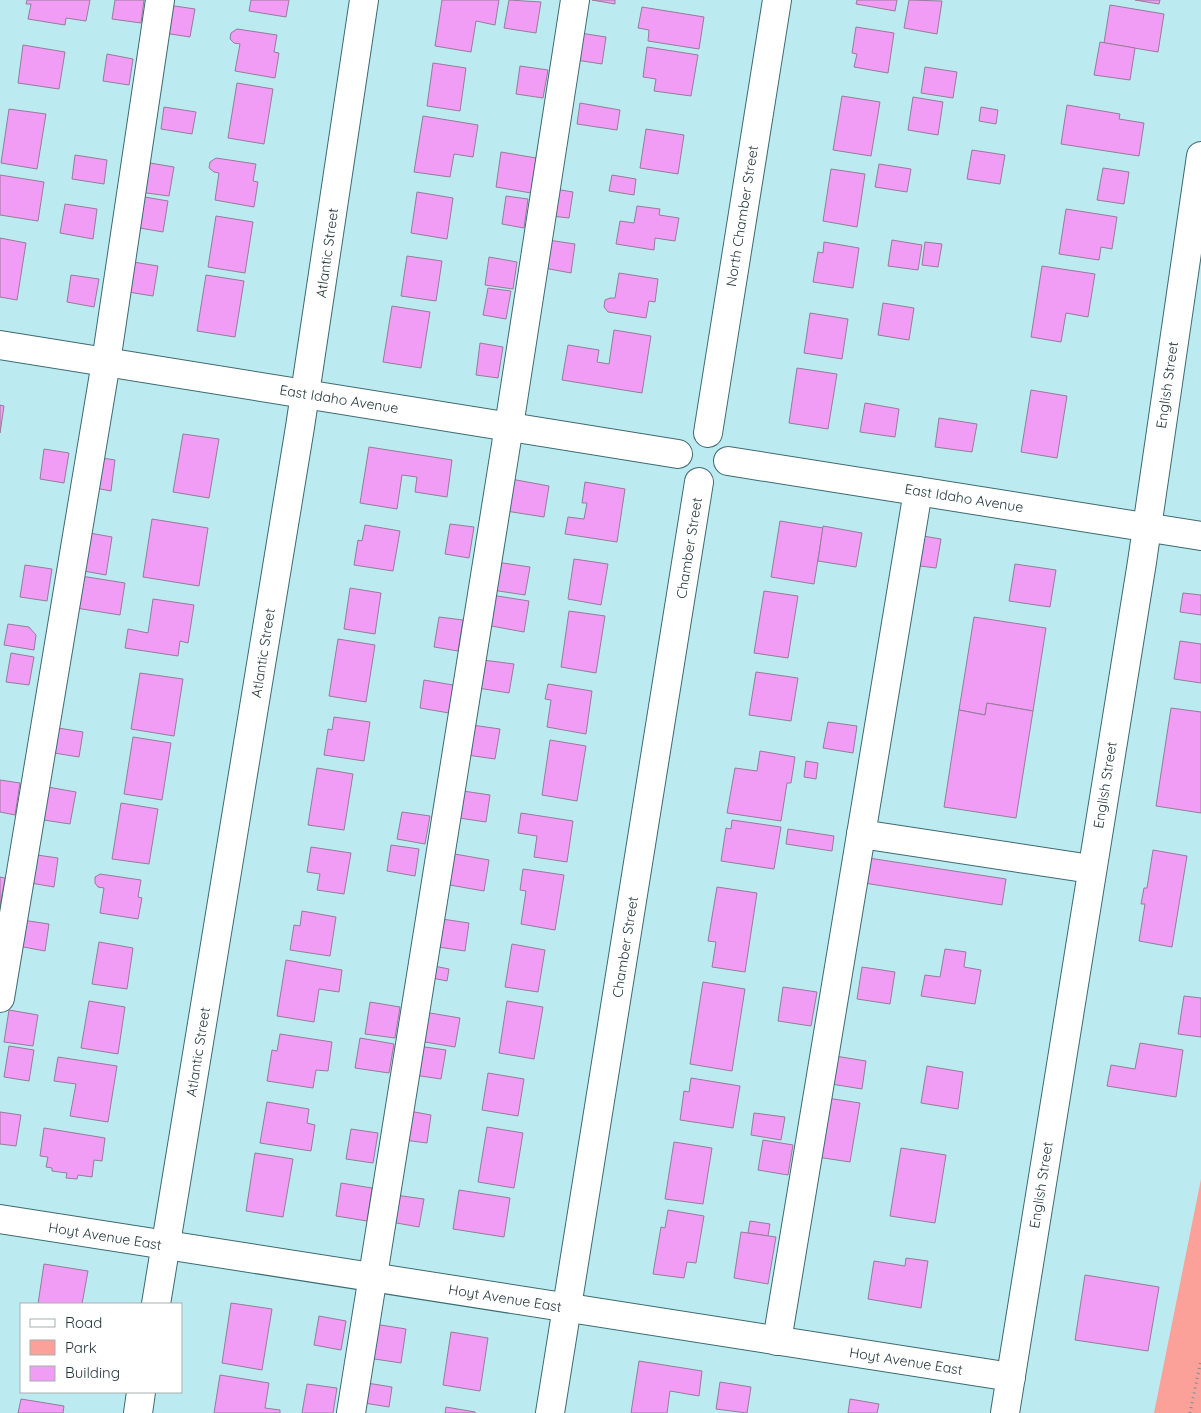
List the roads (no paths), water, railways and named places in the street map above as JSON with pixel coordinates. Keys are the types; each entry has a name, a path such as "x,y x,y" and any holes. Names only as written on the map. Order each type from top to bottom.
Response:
{"street":[{"path":"0,998 106,362 160,0"},
{"name":"Atlantic Street","path":"156,1303 305,394 364,0"},
{"path":"351,1413 509,426 574,0"},
{"name":"North Chamber Street","path":"708,433 777,0"},
{"name":"English Street","path":"1005,1413 1147,527 1201,156"},
{"name":"East Idaho Avenue","path":"0,345 678,454"},
{"path":"699,432 708,433 715,435 726,446 728,461 721,475 707,482 699,482 686,475 681,469 678,454 680,446 692,435 699,432"},
{"name":"East Idaho Avenue","path":"728,461 1201,536"},
{"name":"Chamber Street","path":"550,1413 699,482"},
{"path":"777,1341 918,491"},
{"path":"861,834 1092,869"},
{"name":"Hoyt Avenue East","path":"0,1220 1011,1377"},
{"path":"138,1413 141,1393"}]}
